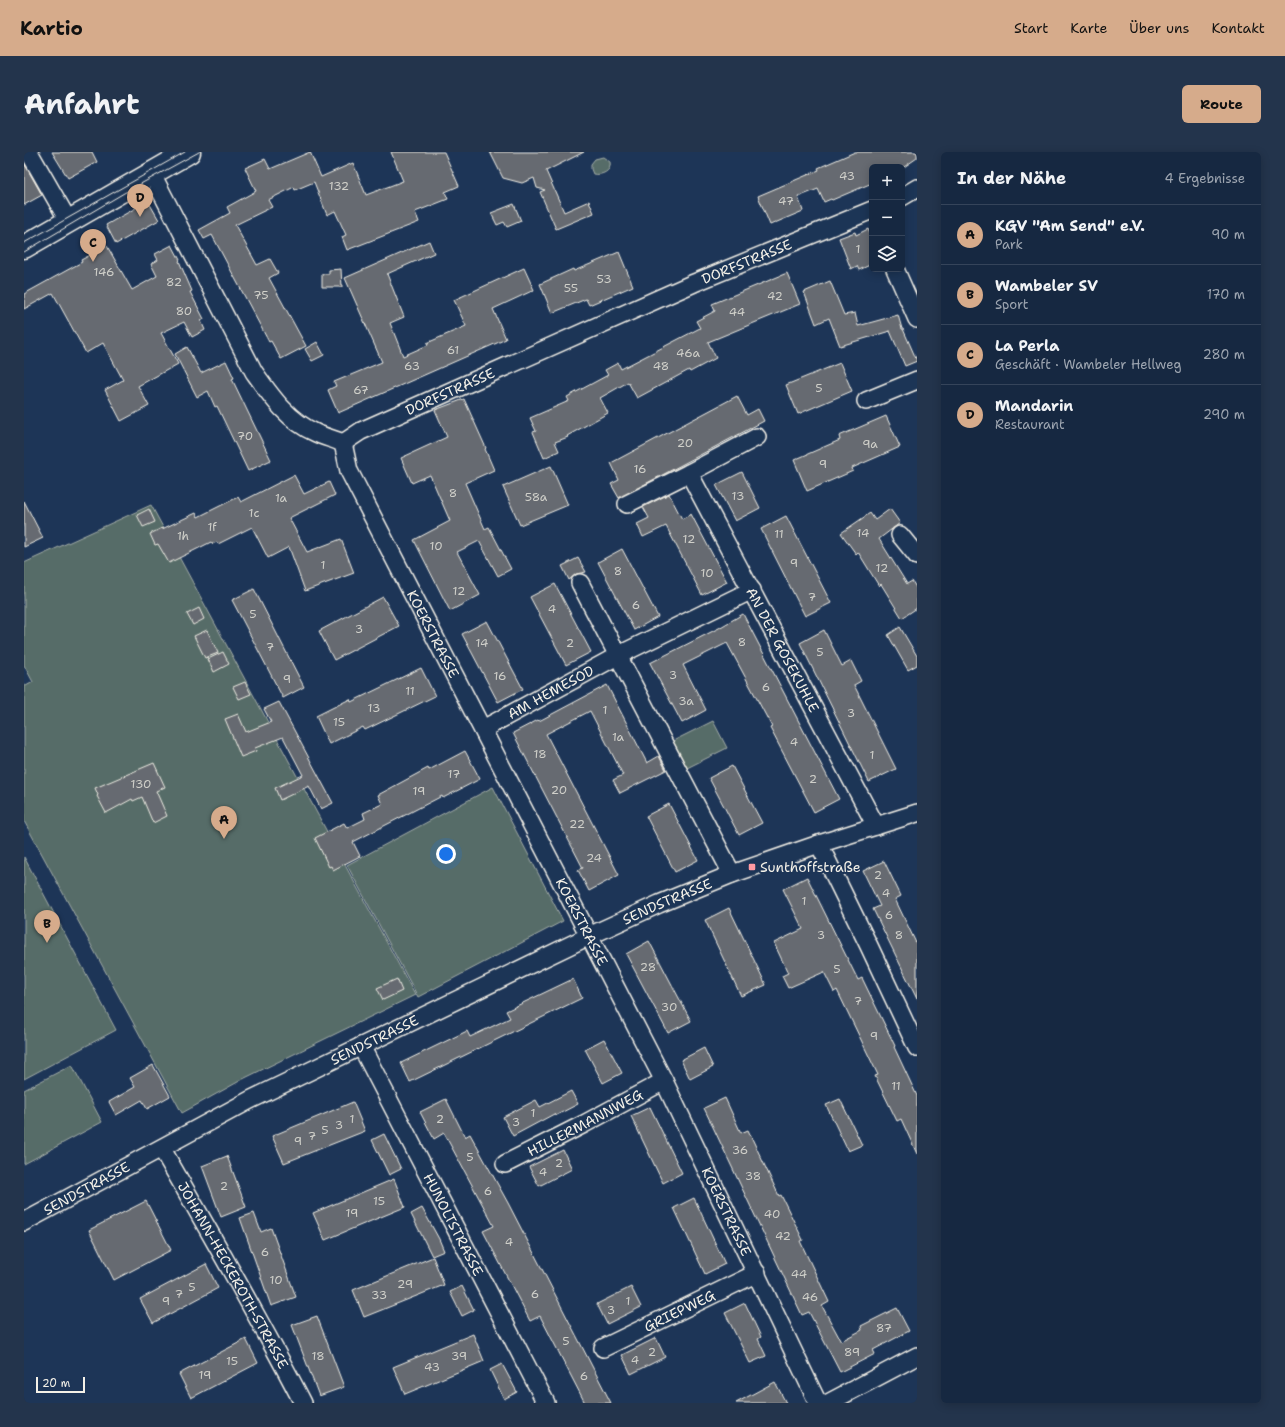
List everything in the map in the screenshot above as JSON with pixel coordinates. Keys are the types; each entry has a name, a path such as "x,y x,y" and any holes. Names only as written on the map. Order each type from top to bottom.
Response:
{"main road":[{"path":"24,247 191,153"}],"street":[{"path":"29,152 69,222"},
{"path":"152,174 254,372 271,397 291,418 315,433 343,443"},
{"path":"905,195 917,188"},
{"name":"DORFSTRASSE","path":"343,443 361,431 680,289 869,211"},
{"path":"896,272 917,319"},
{"path":"866,401 917,380"},
{"path":"627,504 757,437"},
{"name":"KOERSTRASSE","path":"343,443 349,471 664,1081 818,1403"},
{"name":"AN DER GOSEKUHLE","path":"689,473 876,826"},
{"path":"900,535 917,556"},
{"path":"580,583 619,655 732,874"},
{"name":"AM HEMESOD","path":"483,729 619,655 752,590"},
{"name":"SENDSTRASSE","path":"24,1222 162,1149 250,1100 588,936 659,904 732,874 819,844 917,813"},
{"path":"819,844 917,1048"},
{"name":"HUNOLTSTRASSE","path":"361,1046 546,1403"},
{"name":"HILLERMANNWEG","path":"505,1164 664,1081"},
{"name":"JOHANN-HECKEROTH-STRASSE","path":"162,1149 278,1355 303,1403"},
{"name":"GRIEPWEG","path":"603,1348 757,1273"},
{"path":"828,1403 917,1356"}],"green space":[{"path":"603,157 610,162 608,170 600,174 593,174 591,164 595,159"},
{"path":"151,505 415,995 245,1078 182,1113 24,821 24,684 26,686 33,682 24,665 24,563"},
{"path":"713,721 727,748 687,768 673,741"},
{"path":"493,787 563,921 418,997 347,865"},
{"path":"24,857 116,1030 24,1079"},
{"path":"72,1065 102,1122 24,1164 24,1090"}],"building":[{"path":"52,152 92,152 97,162 68,178"},
{"path":"310,152 321,177 353,163 366,195 403,181 391,152 444,152 459,186 445,192 448,199 415,212 419,222 347,250 342,237 346,235 335,211 327,215 314,182 295,190 294,187 268,200 272,207 235,225 257,265 270,259 278,273 269,278 306,346 281,359 271,341 269,342 212,235 204,239 199,230 230,213 227,207 256,191 245,168 265,159 270,169"},
{"path":"490,152 584,152 546,171 564,212 589,201 594,213 556,229 540,192 545,190 537,188 534,178 522,183 503,178"},
{"path":"855,152 917,152 917,158 905,166 905,164 869,164 869,184 832,200 831,199 824,202 818,189 798,197 803,211 770,225 758,196 819,170 818,168"},
{"path":"24,163 42,195 24,205"},
{"path":"148,201 159,220 116,244 106,225"},
{"path":"514,204 521,221 507,227 504,222 497,225 491,213"},
{"path":"868,229 869,231 869,265 859,270 857,266 851,269 839,238 855,232 856,235"},
{"path":"429,241 434,253 387,274 404,317 390,323 403,356 428,345 427,343 466,326 454,300 524,268 534,290 493,309 506,339 338,413 328,390 336,386 334,382 382,362 345,278"},
{"path":"172,245 180,260 179,261 192,291 190,292 204,319 201,321 205,330 192,337 184,322 161,333 178,364 138,386 149,406 121,421 105,390 123,380 103,343 86,353 53,293 24,309 24,294 82,262 81,260 107,246 132,290 157,276 151,264 158,260 155,254"},
{"path":"619,252 633,286 589,305 586,299 552,313 540,284 573,269 574,271"},
{"path":"341,269 342,287 322,287 322,274 329,274 329,270"},
{"path":"787,273 800,304 708,342 716,358 690,372 689,370 637,398 628,382 600,398 608,413 567,436 568,437 555,442 559,451 544,458 533,432 536,431 530,418 569,401 567,397 608,375 605,370 618,363 621,369 700,328 696,321 715,311 712,304"},
{"path":"830,281 844,315 855,313 858,326 898,315 902,329 917,361 905,366 890,331 840,346 829,318 816,324 804,292"},
{"path":"317,342 324,355 312,361 305,349"},
{"path":"187,347 201,373 226,361 234,378 232,379 271,460 248,471 217,406 215,407 208,391 197,397 175,354"},
{"path":"840,363 852,391 798,414 786,385"},
{"path":"737,396 747,415 758,409 764,421 619,498 611,484 619,480 611,463"},
{"path":"464,399 494,470 465,483 485,529 489,527 511,569 498,576 479,541 457,552 480,595 450,611 414,540 450,521 430,475 412,483 401,458 447,437 435,410"},
{"path":"886,416 900,447 852,468 853,471 807,491 794,460 840,440 839,436"},
{"path":"551,466 568,505 520,525 503,487"},
{"path":"742,472 760,508 735,521 716,485"},
{"path":"294,475 304,494 329,482 335,495 289,518 307,552 341,539 354,573 305,591 289,547 268,558 252,527 218,544 217,542 212,544 211,542 169,563 158,544 155,545 150,534 196,513 198,517 238,497 241,502"},
{"path":"669,494 682,519 691,514 727,582 702,595 666,526 643,537 637,524 649,518 643,507"},
{"path":"24,501 43,538 24,547"},
{"path":"149,509 155,522 143,527 137,515"},
{"path":"890,509 900,523 879,539 907,584 912,581 917,589 917,608 902,618 881,584 879,586 858,552 856,554 841,533 870,513 875,520"},
{"path":"786,516 831,603 805,616 761,529"},
{"path":"622,549 658,617 634,630 598,562"},
{"path":"578,558 586,572 576,574 569,580 562,566"},
{"path":"555,584 591,652 566,665 530,597"},
{"path":"254,589 304,687 283,698 232,600"},
{"path":"383,597 399,626 334,660 319,631"},
{"path":"199,608 204,619 193,625 187,614"},
{"path":"743,614 839,799 814,812 770,728 772,727 727,643 683,665 706,710 682,723 650,663"},
{"path":"487,621 523,689 498,702 462,634"},
{"path":"900,627 917,656 917,665 908,670 888,635"},
{"path":"207,630 218,653 205,658 194,636"},
{"path":"824,630 842,666 851,661 861,681 854,685 896,769 869,782 800,643"},
{"path":"223,652 229,664 214,672 208,659"},
{"path":"421,668 435,696 365,730 363,727 329,744 316,716 350,699 351,702"},
{"path":"245,682 251,694 239,699 233,687"},
{"path":"607,685 647,763 659,756 666,770 620,793 613,780 623,775 590,711 546,734 619,875 589,891 578,870 583,868 513,733"},
{"path":"279,702 333,803 321,809 309,786 280,800 275,788 303,775 283,737 255,748 256,751 241,757 225,719 238,714 246,732 271,722 264,709"},
{"path":"465,751 480,779 443,798 442,796 353,842 360,856 333,870 331,866 329,867 315,838 344,823 347,828 365,819 363,813 382,804 378,795 428,768 429,770"},
{"path":"154,763 165,787 156,791 167,816 153,823 142,797 133,801 132,799 106,813 97,796 98,795 95,788"},
{"path":"732,766 762,823 739,835 709,778"},
{"path":"669,804 698,860 675,872 646,816"},
{"path":"884,861 901,896 895,899 917,945 917,999 873,909 880,906 863,871"},
{"path":"807,877 858,980 862,978 917,1096 917,1154 901,1119 897,1121 875,1076 878,1075 837,990 834,992 824,972 788,988 782,976 788,973 774,943 803,929 783,889"},
{"path":"729,908 766,985 741,996 705,920"},
{"path":"649,941 691,1021 668,1033 626,954"},
{"path":"397,979 402,991 383,1000 377,988"},
{"path":"573,979 582,998 410,1082 401,1063 467,1031 470,1037 510,1018 506,1011"},
{"path":"604,1039 622,1073 603,1083 585,1049"},
{"path":"704,1048 713,1067 690,1079 681,1060"},
{"path":"153,1065 170,1096 147,1109 142,1100 116,1115 109,1102 135,1087 130,1078"},
{"path":"571,1091 578,1104 555,1116 554,1114 513,1136 503,1117 536,1100 540,1107"},
{"path":"725,1098 741,1133 748,1130 779,1196 781,1195 803,1240 800,1241 829,1302 822,1306 841,1341 862,1330 861,1326 897,1308 909,1331 873,1350 875,1354 840,1372 809,1312 802,1315 704,1108"},
{"path":"446,1099 465,1137 470,1134 508,1203 611,1403 585,1403 540,1316 530,1321 483,1231 494,1226 444,1133 434,1139 420,1112"},
{"path":"840,1099 862,1145 848,1151 826,1105"},
{"path":"353,1102 365,1131 284,1163 272,1136"},
{"path":"650,1107 682,1173 663,1183 631,1116"},
{"path":"384,1134 401,1169 389,1175 372,1140"},
{"path":"563,1150 572,1169 539,1186 529,1167"},
{"path":"227,1156 246,1207 221,1217 202,1166"},
{"path":"394,1179 405,1207 325,1240 313,1213"},
{"path":"694,1198 725,1264 705,1274 674,1208"},
{"path":"146,1201 171,1250 114,1280 89,1230"},
{"path":"422,1208 444,1251 432,1256 411,1214"},
{"path":"254,1213 261,1232 271,1228 296,1297 271,1306 240,1218"},
{"path":"433,1257 444,1285 364,1317 353,1290"},
{"path":"206,1264 218,1288 153,1323 140,1299"},
{"path":"462,1286 474,1310 462,1316 450,1292"},
{"path":"631,1287 641,1307 607,1324 597,1304"},
{"path":"745,1303 761,1337 758,1339 766,1356 750,1363 725,1313"},
{"path":"317,1316 344,1387 319,1396 292,1325"},
{"path":"473,1334 484,1361 405,1394 393,1367"},
{"path":"656,1338 665,1357 631,1374 622,1355"},
{"path":"246,1339 258,1363 191,1398 179,1374"},
{"path":"502,1364 517,1392 504,1399 490,1370"},
{"path":"775,1382 786,1403 736,1403"}],"tram line":[{"path":"24,243 185,152"},
{"path":"24,252 124,193 199,152"}],"place":[{"name":"Mandarin","path":"140,217"},
{"name":"La Perla","path":"93,262"},
{"name":"KGV \"Am Send\" e.V.","path":"224,839"},
{"name":"Sunthoffstraße","path":"752,867"},
{"name":"Wambeler SV","path":"47,943"}]}
